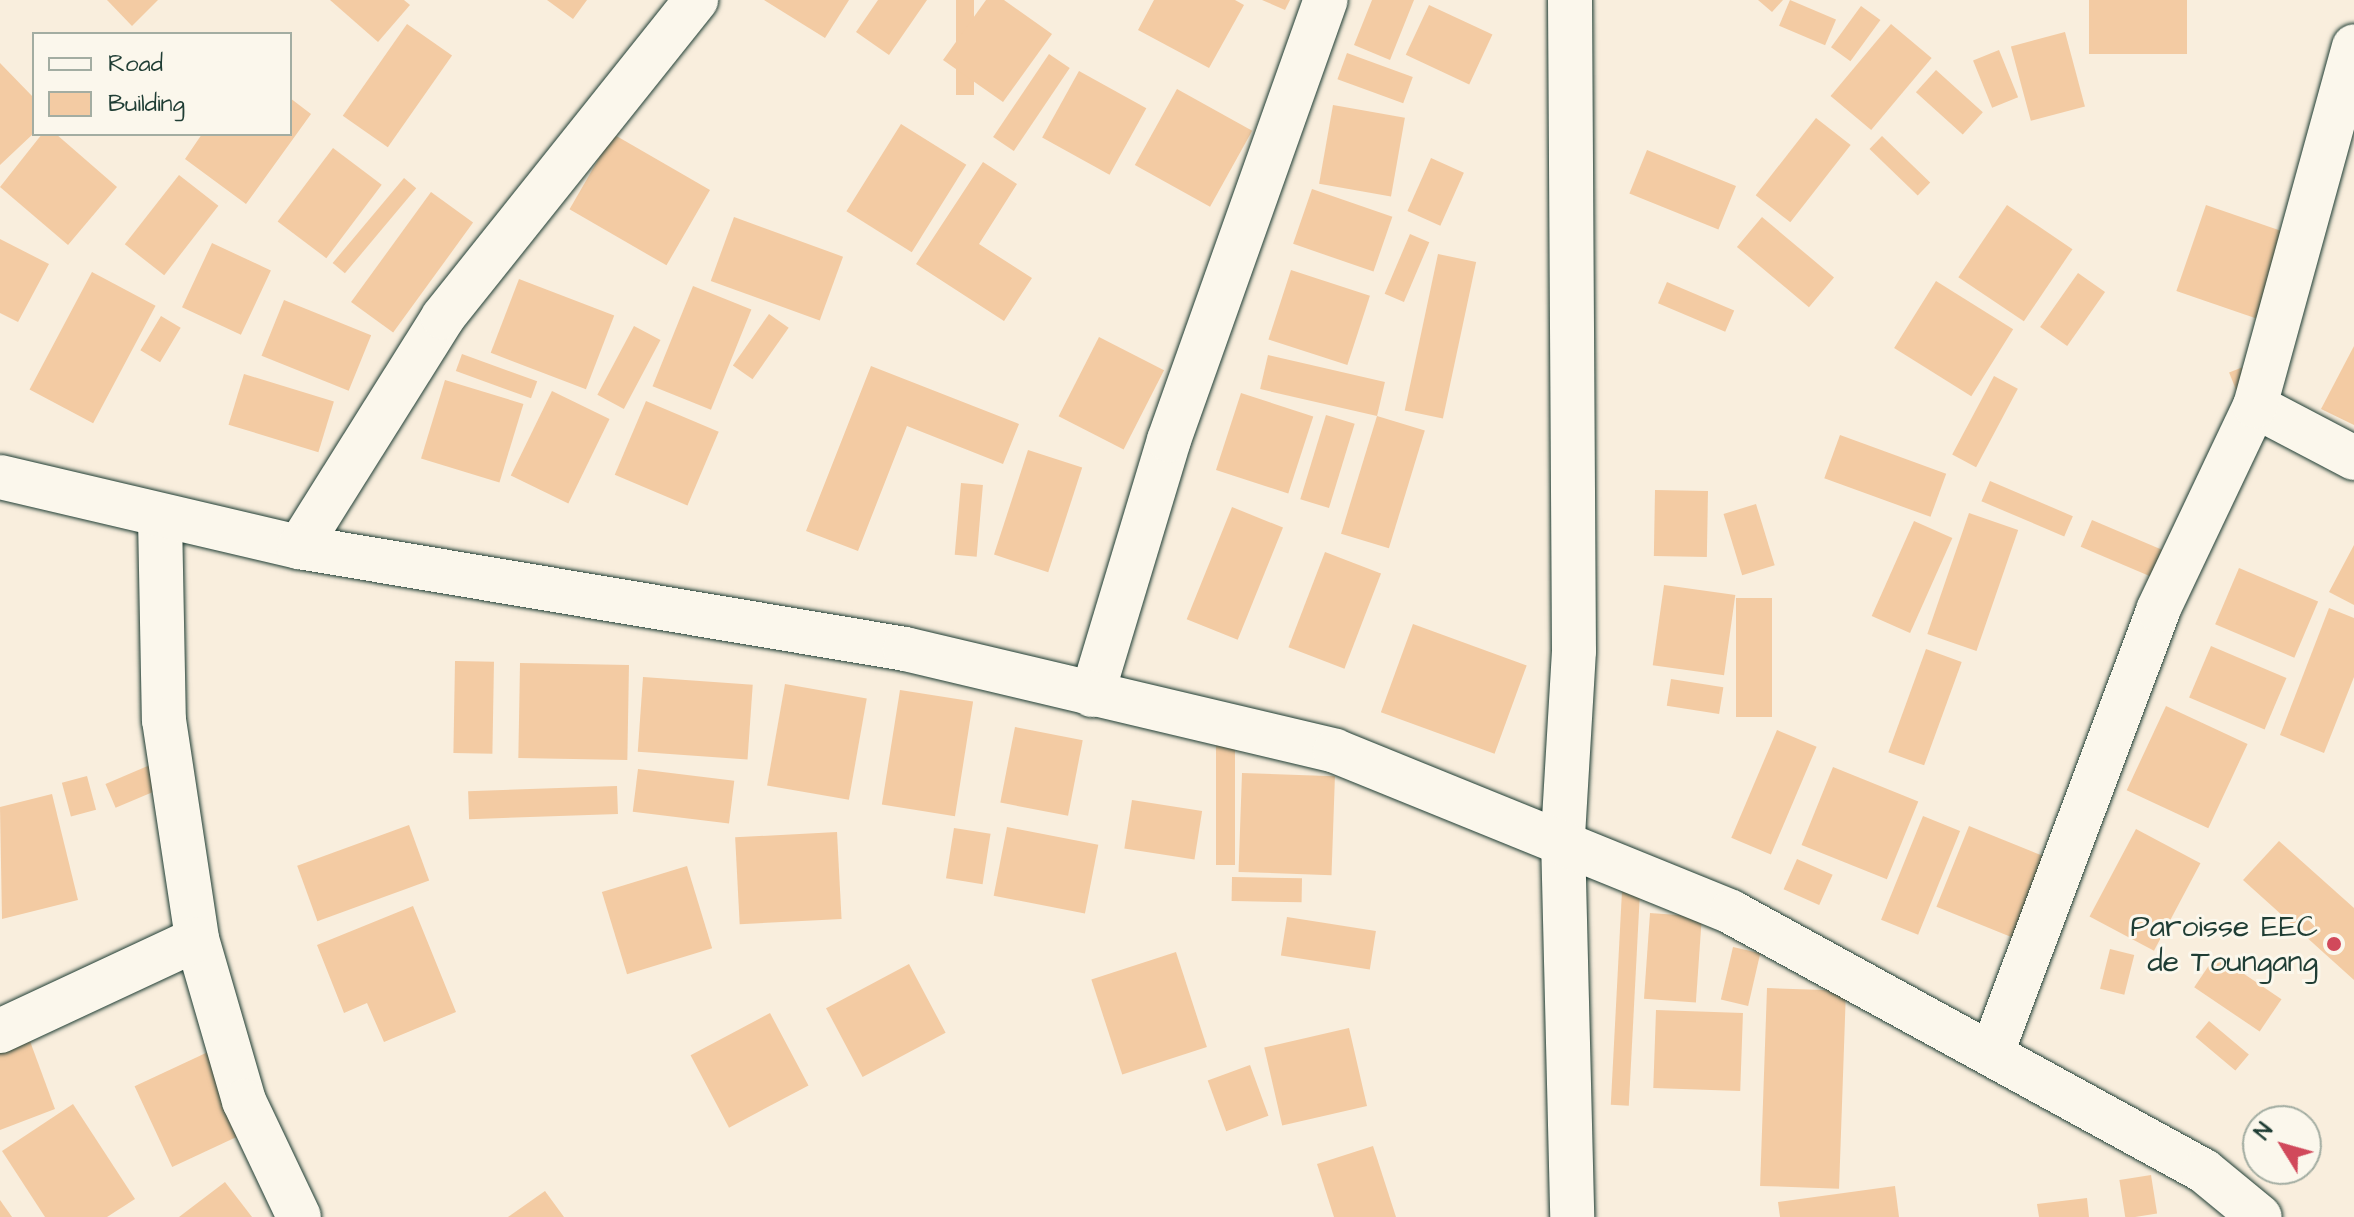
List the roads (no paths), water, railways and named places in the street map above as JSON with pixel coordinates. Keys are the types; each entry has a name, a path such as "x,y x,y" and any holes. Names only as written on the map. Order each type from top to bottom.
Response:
{"street":[{"path":"299,547 443,317 696,0"},
{"path":"1092,695 1169,440 1326,0"},
{"path":"1570,0 1574,651 1563,838 1572,1217"},
{"path":"1993,1050 2158,610 2255,406 2346,119 2354,46"},
{"path":"2255,406 2354,458"},
{"path":"0,477 160,518 299,547 905,649 1335,751 1563,838 1731,912 1993,1050 2204,1171 2260,1217"},
{"path":"160,518 164,720 197,939 244,1101 299,1217"},
{"path":"0,1031 197,939"}],"place":[{"name":"Paroisse EEC de Toungang","path":"2334,944"}]}
